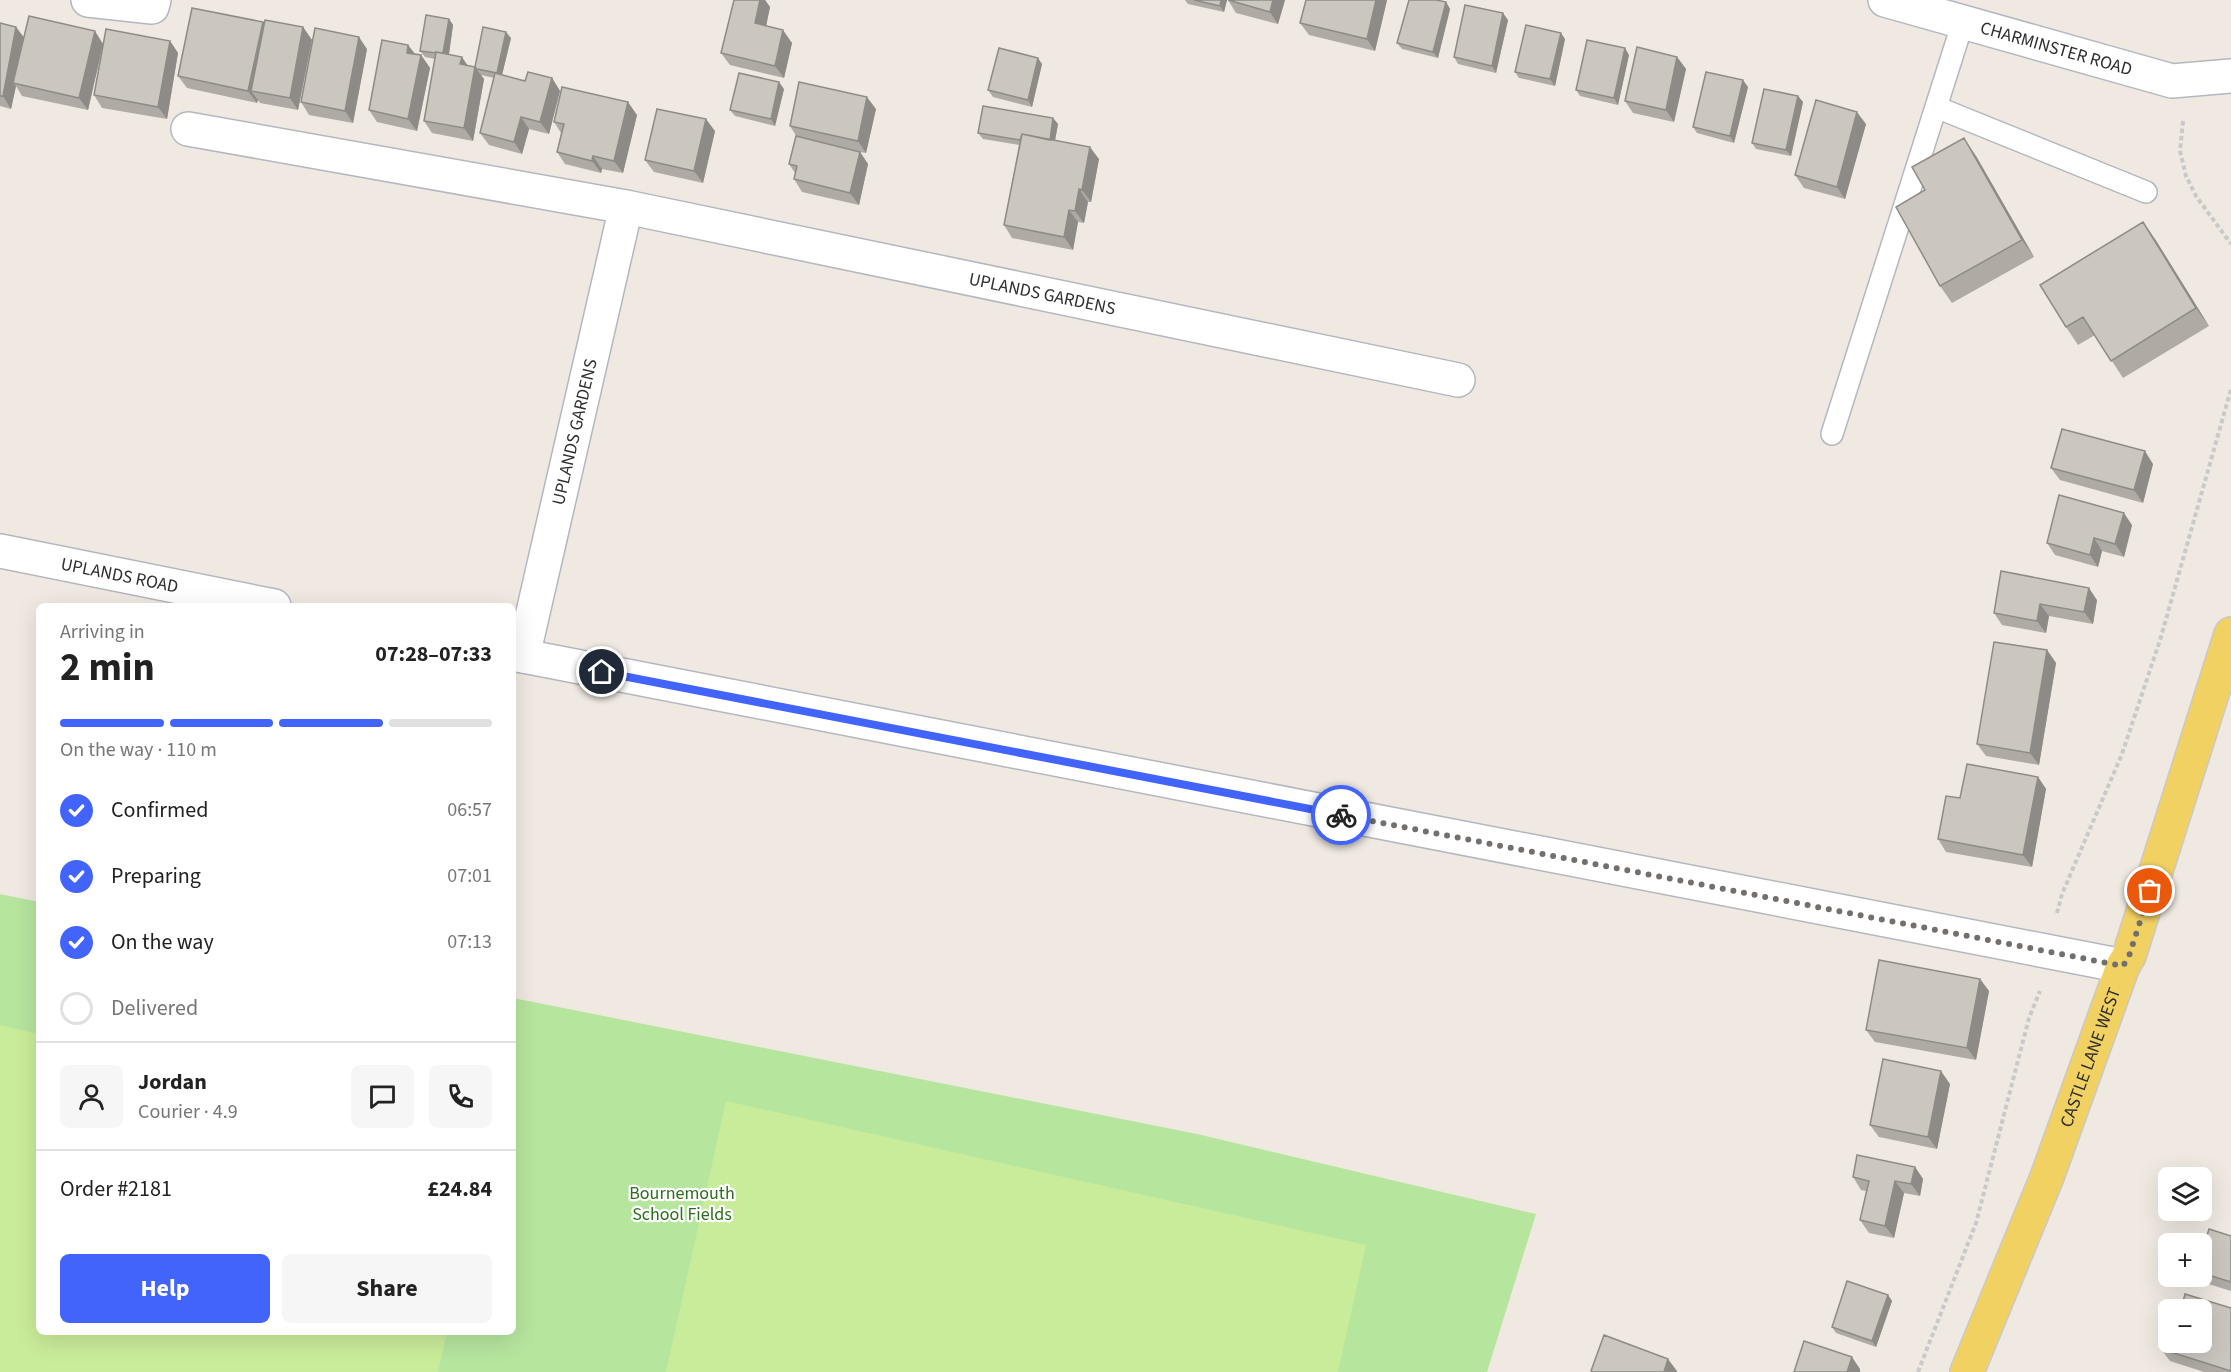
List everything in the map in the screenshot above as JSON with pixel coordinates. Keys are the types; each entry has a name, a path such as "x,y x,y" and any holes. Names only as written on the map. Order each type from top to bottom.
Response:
{"main road":[{"name":"CASTLE LANE WEST","path":"1967,1372 2047,1177 2123,966 2129,956 2231,634"}],"street":[{"path":"88,0 153,7 154,0"},
{"name":"CHARMINSTER ROAD","path":"1887,0 2172,81 2231,76"},
{"name":"UPLANDS GARDENS","path":"188,129 626,207 1458,380"},
{"name":"UPLANDS GARDENS","path":"518,655 626,207"},
{"name":"UPLANDS ROAD","path":"0,551 259,603"},
{"path":"518,655 2123,966"}],"lane":[{"path":"1832,434 1963,22"},
{"path":"1936,107 2146,192"}],"path":[{"path":"2172,81 2184,110 2180,151 2186,176 2196,196 2231,244"},
{"path":"1918,1372 1976,1223 2029,1018 2039,996 2047,952 2062,894 2122,754 2161,637 2231,389"}],"green space":[{"name":"Bournemouth School Fields","path":"0,894 36,901 36,1335 516,1335 516,999 1197,1134 1536,1214 1487,1372 0,1372"},
{"path":"0,1025 36,1033 36,1335 446,1335 438,1372 0,1372"},
{"path":"726,1101 1366,1245 1338,1372 666,1372"}],"building":[{"path":"734,0 760,0 755,23 783,30 775,66 721,53"},
{"path":"1194,0 1221,0 1220,6"},
{"path":"1228,0 1273,0 1270,12"},
{"path":"1306,0 1376,0 1367,39 1300,23"},
{"path":"1409,0 1446,2 1433,52 1397,43"},
{"path":"1465,5 1503,13 1492,66 1454,57"},
{"path":"192,8 263,22 248,91 178,76"},
{"path":"426,15 449,19 443,53 420,51"},
{"path":"29,16 95,31 79,98 13,83"},
{"path":"265,20 303,27 290,98 251,91"},
{"path":"0,23 16,27 3,96 0,96"},
{"path":"1526,25 1561,33 1550,79 1515,72"},
{"path":"483,27 506,32 497,73 475,67"},
{"path":"315,28 359,37 345,111 301,102"},
{"path":"106,29 170,41 158,107 94,95"},
{"path":"382,40 408,45 407,53 421,55 408,119 369,110"},
{"path":"1587,40 1625,48 1614,98 1576,90"},
{"path":"1637,47 1677,57 1666,110 1625,101"},
{"path":"999,48 1038,58 1028,100 988,90"},
{"path":"436,52 462,57 460,64 475,67 464,128 424,121"},
{"path":"528,72 552,78 540,122 521,117 514,142 480,133 495,73 525,81"},
{"path":"1706,72 1743,80 1730,136 1693,127"},
{"path":"739,73 779,82 771,119 730,110"},
{"path":"799,82 867,97 858,141 790,126"},
{"path":"562,87 628,102 614,161 593,156 592,161 557,152 564,124 554,122"},
{"path":"1764,89 1798,96 1786,150 1752,143"},
{"path":"1816,100 1857,112 1837,187 1795,175"},
{"path":"983,106 1053,118 1050,140 1022,134 1020,140 978,133"},
{"path":"657,109 706,119 694,171 645,160"},
{"path":"1022,134 1090,147 1082,190 1079,189 1075,211 1069,210 1064,237 1004,225"},
{"path":"796,136 860,152 850,193 794,179 797,166 789,164"},
{"path":"1964,138 2022,240 1940,286 1896,207 1925,190 1912,167"},
{"path":"2143,222 2196,308 2111,361 2083,317 2066,327 2040,285"},
{"path":"2062,429 2145,451 2134,490 2051,468"},
{"path":"2059,495 2124,513 2115,544 2094,538 2090,555 2047,543"},
{"path":"2001,571 2089,588 2084,612 2040,604 2037,621 1994,613"},
{"path":"1994,642 2047,650 2030,753 1977,744"},
{"path":"1967,764 2038,777 2023,855 1938,839 1946,796 1960,798"},
{"path":"1879,960 1980,979 1967,1048 1866,1030"},
{"path":"1883,1059 1941,1071 1928,1137 1870,1125"},
{"path":"1857,1155 1915,1167 1911,1184 1895,1181 1885,1226 1860,1220 1869,1181 1853,1177"},
{"path":"2209,1229 2231,1236 2231,1282 2212,1276 2212,1233 2208,1233"},
{"path":"1847,1281 1888,1295 1872,1341 1832,1327"},
{"path":"2185,1294 2201,1299 2184,1299"},
{"path":"2212,1302 2231,1308 2231,1371 2174,1353 2212,1353"},
{"path":"1604,1335 1668,1359 1664,1372 1591,1371"},
{"path":"1804,1341 1852,1357 1847,1372 1794,1372"}],"way so far":[{"path":"1341,815 2123,966 2129,956 2150,891"}],"route":[{"path":"602,672 1341,815"}]}
